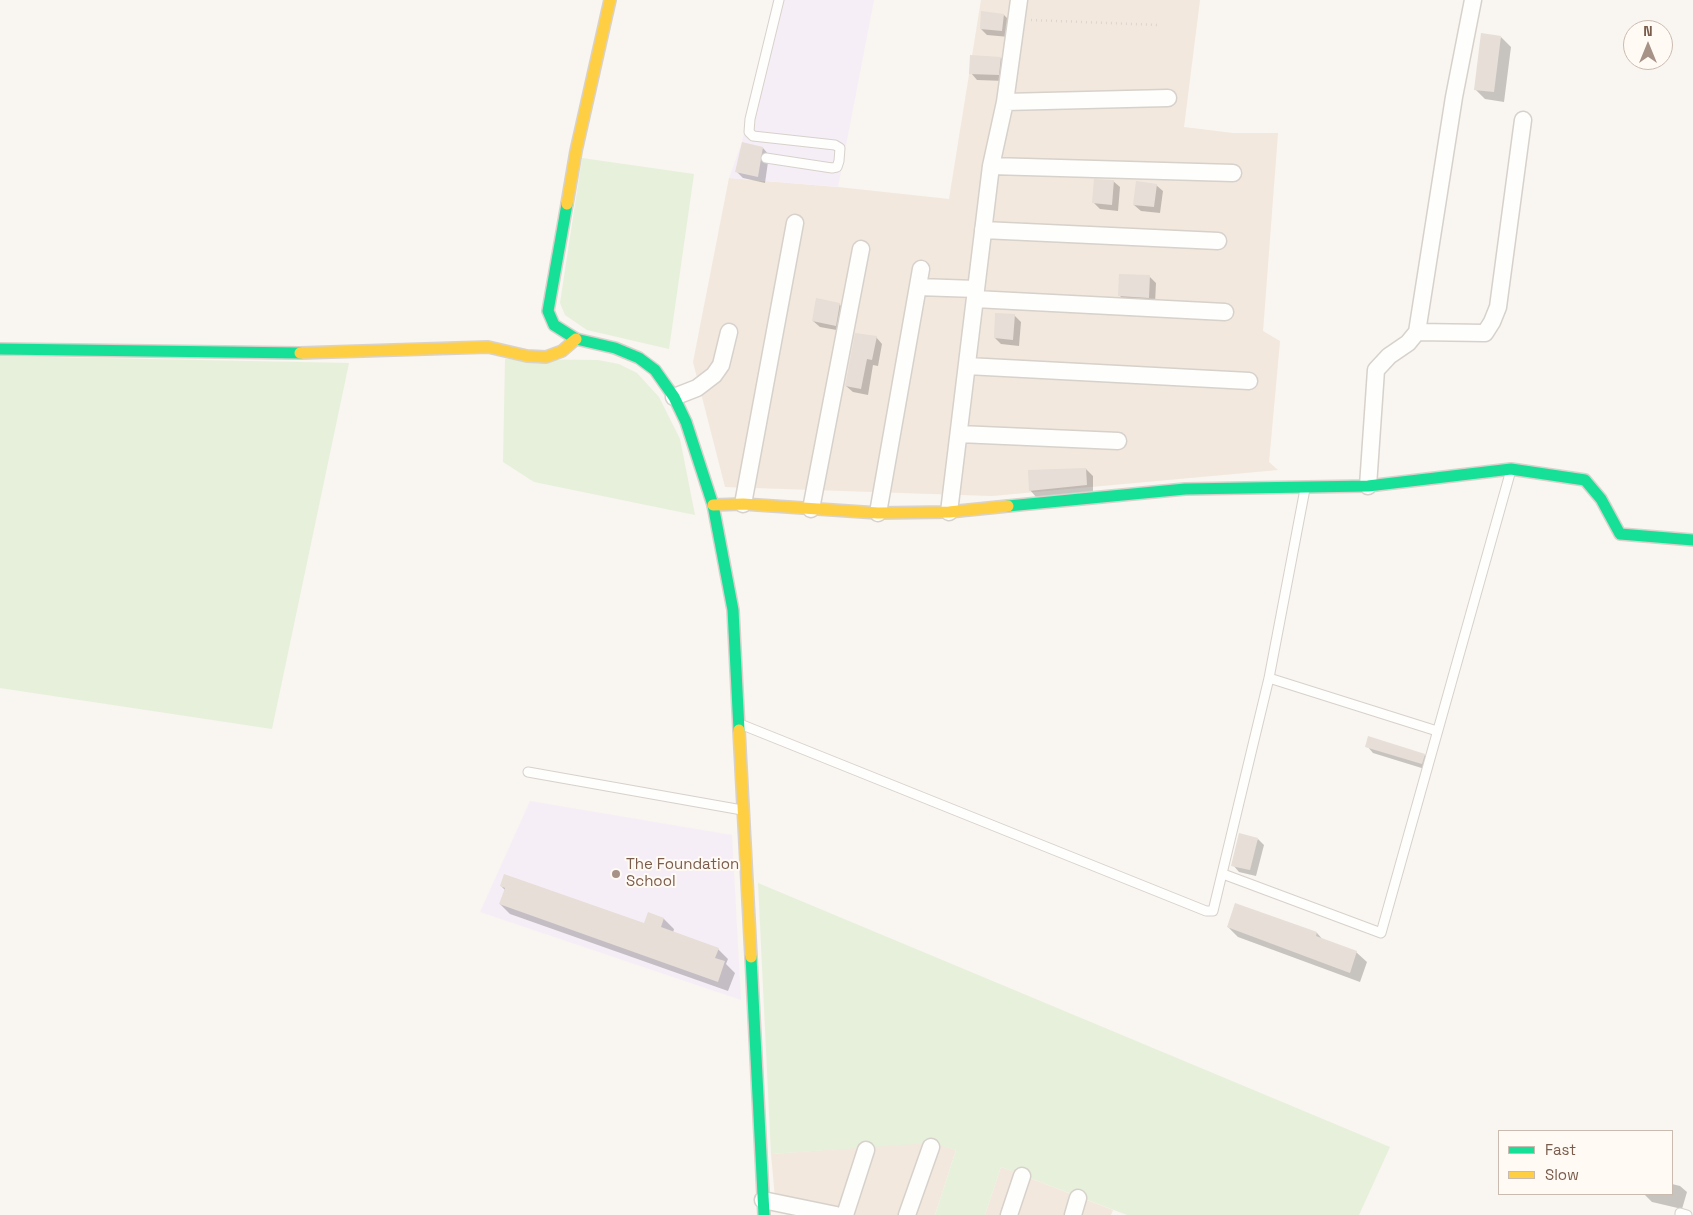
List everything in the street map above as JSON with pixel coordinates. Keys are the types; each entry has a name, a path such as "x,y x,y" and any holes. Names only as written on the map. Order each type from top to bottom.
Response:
{"street":[{"path":"610,0 576,151 548,311 554,325 576,339 615,348 639,358 655,370 674,397 686,422 713,504 733,610 763,1207 836,1215"},
{"path":"949,512 991,166 1005,102 1014,20 1019,0"},
{"path":"1368,486 1376,370 1389,356 1408,343 1417,332 1454,97 1474,0"},
{"path":"1005,102 1168,98"},
{"path":"1417,332 1485,333 1492,322 1498,307 1523,120"},
{"path":"991,166 1233,173"},
{"path":"743,504 795,223"},
{"path":"983,230 1218,241"},
{"path":"811,508 861,249"},
{"path":"878,512 921,269"},
{"path":"918,287 976,294 1225,312"},
{"path":"674,397 697,388 714,375 721,366 729,332"},
{"path":"0,349 282,354 488,347 527,356 546,358 562,351 576,339"},
{"path":"967,366 1249,381"},
{"path":"959,434 1118,441"},
{"path":"713,504 878,512 949,512 1184,489 1368,486 1511,469 1585,480 1601,499 1620,534 1693,540"},
{"path":"907,1215 931,1147"},
{"path":"845,1215 866,1150"},
{"path":"1009,1215 1022,1176"},
{"path":"1073,1215 1078,1198"}],"lane":[{"path":"766,158 832,168 837,167 839,161 840,148 835,145 753,136 749,132 750,119 779,0"},
{"path":"1223,874 1381,933 1511,469"},
{"path":"738,723 1206,912 1215,909 1269,678 1304,488"},
{"path":"1269,678 1438,731"},
{"path":"528,772 743,810"},
{"path":"1680,1215 1680,1213 1687,1215"}],"path":[{"path":"1014,20 1159,25"}],"shaded area":[{"path":"773,0 874,0 838,187 729,178 742,142"},
{"path":"981,0 1200,0 1184,127 1233,133 1278,133 1263,331 1280,341 1269,462 1278,470 992,496 725,487 693,362 729,178 949,199"},
{"name":"The Foundation School","path":"530,801 732,835 741,1000 480,912"},
{"path":"931,1142 956,1150 935,1215 806,1215 776,1209 771,1154"},
{"path":"1001,1167 1113,1210 1111,1215 985,1215"}],"green space":[{"path":"582,158 694,174 669,349 587,330 565,315 560,303"},
{"path":"0,356 349,363 272,729 0,688"},
{"path":"505,359 598,360 619,364 637,373 659,397 680,439 695,515 534,482 503,462"},
{"path":"758,883 1390,1147 1359,1215 1127,1215 1001,1167 985,1215 935,1215 956,1150 931,1143 771,1154"}],"building":[{"path":"981,11 1004,14 1002,31 980,29"},
{"path":"1481,33 1501,36 1494,92 1474,90"},
{"path":"970,55 1001,57 999,75 969,74"},
{"path":"742,142 763,147 758,177 735,172"},
{"path":"1094,179 1114,180 1112,205 1092,203"},
{"path":"1136,181 1157,184 1154,207 1133,205"},
{"path":"1119,274 1150,275 1149,298 1118,296"},
{"path":"816,298 840,303 836,326 812,321"},
{"path":"995,313 1015,314 1013,340 994,338"},
{"path":"855,333 877,336 872,360 867,359 861,389 845,386"},
{"path":"1086,468 1087,485 1029,491 1028,470"},
{"path":"1368,736 1425,754 1422,764 1365,747"},
{"path":"1239,833 1258,838 1250,870 1231,866"},
{"path":"504,874 644,923 648,912 664,918 661,927 719,948 715,958 725,961 718,982 499,904 505,888 500,886"},
{"path":"1235,903 1317,932 1316,936 1357,951 1350,973 1227,927"}],"traffic: fast":[{"path":"567,204 548,311 554,325 576,339 615,348 639,358 655,370 674,397 686,422 713,505 733,610 739,730"},
{"path":"0,349 300,353"},
{"path":"1008,506 1185,489 1368,486 1511,469 1585,480 1601,499 1620,534 1693,540"},
{"path":"751,957 764,1215"}],"traffic: slow":[{"path":"567,204 576,151 610,0"},
{"path":"300,353 488,347 527,356 546,357 562,351 576,339"},
{"path":"713,505 743,504 878,513 949,512 1008,506"},
{"path":"739,730 751,957"}],"place":[{"name":"The Foundation School","path":"616,874"}]}
